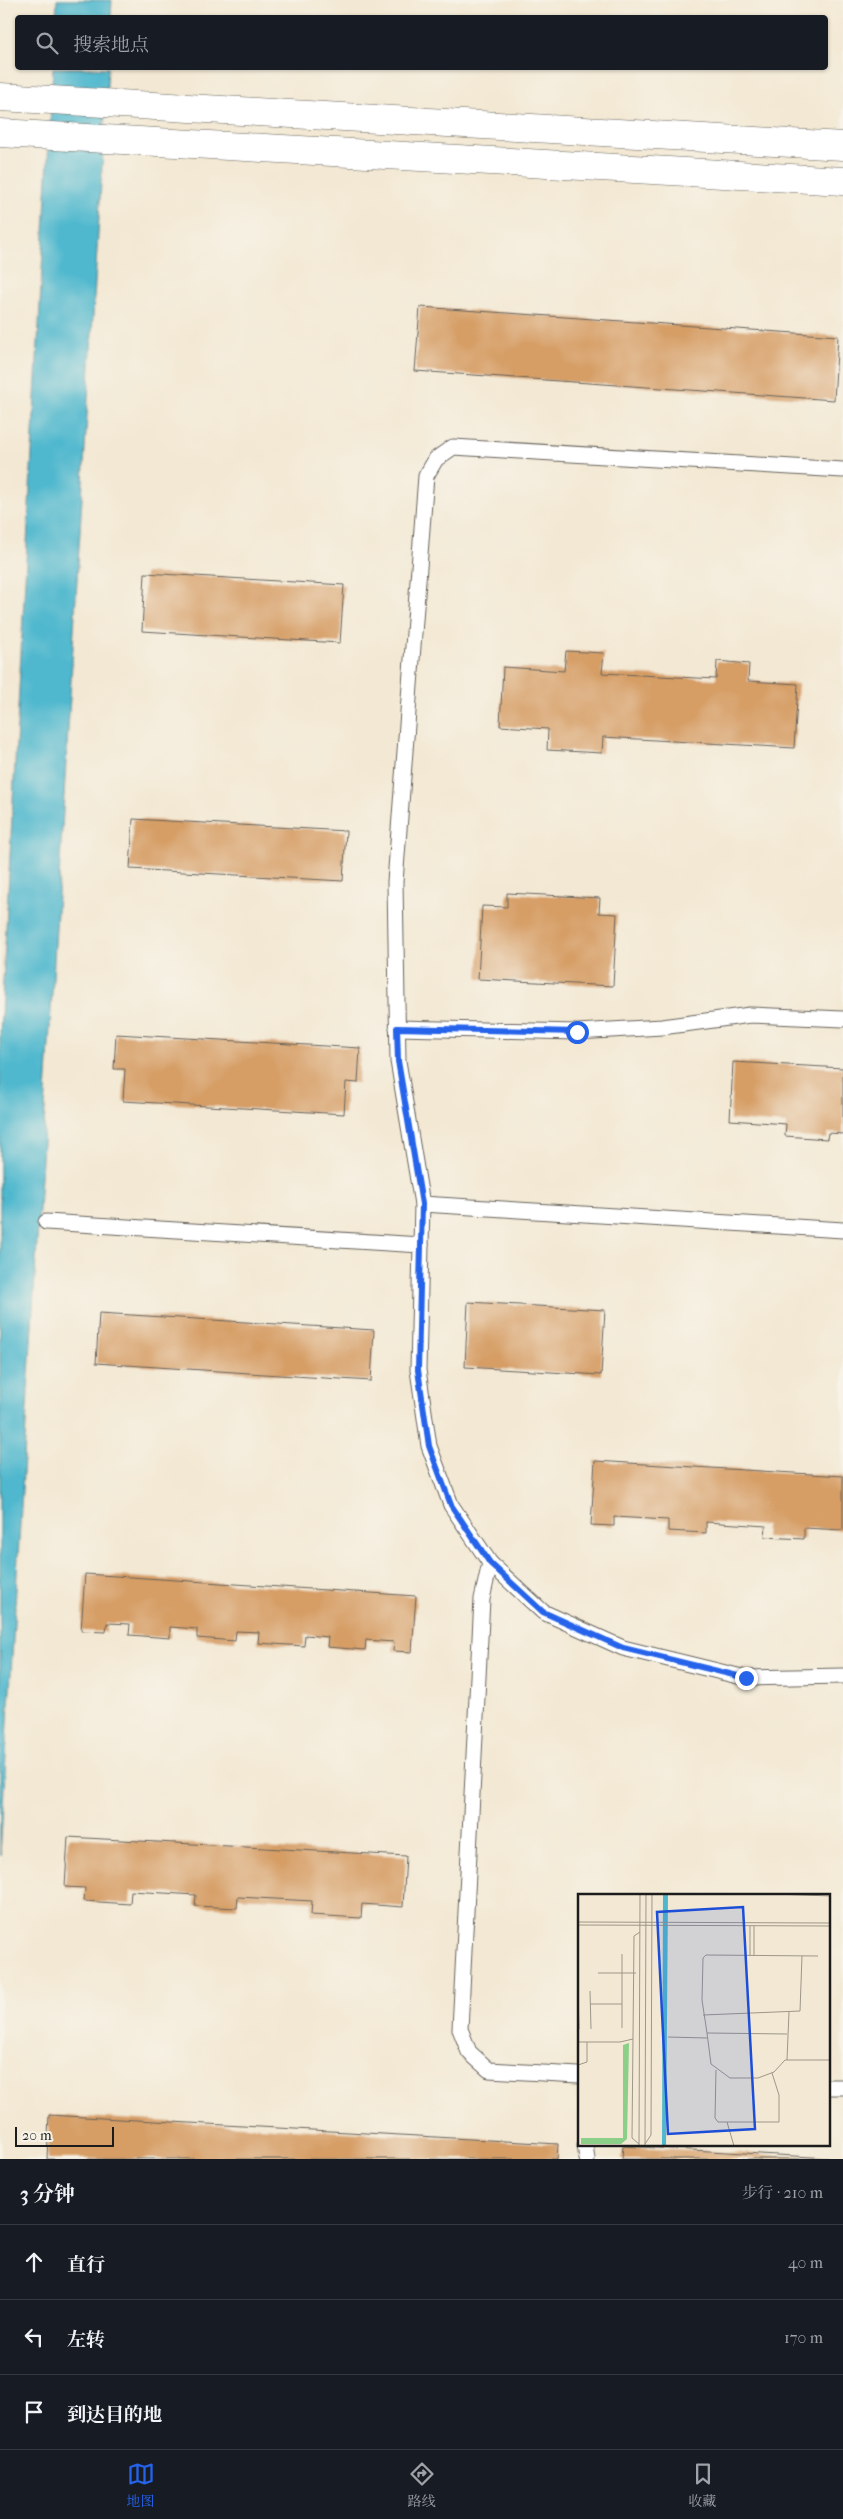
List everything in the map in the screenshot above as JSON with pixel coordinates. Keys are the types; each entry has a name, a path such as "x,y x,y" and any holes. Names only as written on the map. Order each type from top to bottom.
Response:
{"street":[{"path":"0,97 843,146"},
{"path":"0,133 843,181"}],"lane":[{"path":"843,470 452,447 436,459 426,476 395,882 398,1061 422,1204 418,1370 429,1446 451,1505 490,1563 543,1612 623,1648 746,1678 843,1676"},
{"path":"397,1028 577,1032 662,1026 750,1015 843,1019"},
{"path":"422,1204 843,1230"},
{"path":"46,1222 421,1245"},
{"path":"490,1563 482,1599 460,2029 469,2052 489,2070 578,2074"},
{"path":"830,2087 843,2088"},
{"path":"585,2146 587,2159"}],"water":[{"path":"57,0 112,0 111,15 56,15"},
{"path":"53,70 108,70 0,1855 0,1037"}],"building":[{"path":"420,307 838,336 834,400 415,371"},
{"path":"145,573 344,585 340,643 142,631"},
{"path":"566,651 604,653 602,673 716,679 717,661 749,664 748,681 798,684 794,748 603,737 602,753 547,750 548,729 500,726 503,667 564,671"},
{"path":"133,819 346,831 343,881 130,869"},
{"path":"507,893 600,898 599,913 617,914 613,986 478,979 482,906 507,907"},
{"path":"116,1034 360,1048 358,1083 346,1082 344,1114 123,1101 125,1069 114,1069"},
{"path":"733,1062 843,1068 843,1134 828,1133 827,1139 785,1136 786,1124 730,1120"},
{"path":"468,1302 605,1310 601,1375 465,1367"},
{"path":"99,1313 374,1330 371,1381 96,1363"},
{"path":"595,1461 843,1476 843,1530 804,1528 804,1539 765,1537 766,1526 706,1522 706,1533 668,1531 668,1520 614,1517 614,1526 591,1525"},
{"path":"85,1574 416,1596 412,1652 393,1651 394,1642 366,1640 365,1650 327,1647 328,1637 305,1635 304,1646 258,1643 259,1632 236,1631 235,1641 197,1638 197,1629 170,1627 170,1638 129,1635 130,1624 107,1623 106,1632 81,1631"},
{"path":"68,1837 406,1856 403,1907 362,1904 361,1918 311,1915 312,1901 238,1897 237,1908 195,1906 196,1895 131,1891 130,1904 84,1901 85,1888 65,1887"},
{"path":"49,2115 558,2144 557,2159 47,2159"},
{"path":"623,2146 829,2158 829,2159 622,2159"}],"route":[{"path":"577,1032 397,1028 398,1061 422,1204 418,1370 429,1446 451,1505 490,1563 543,1612 623,1648 746,1678"}]}
